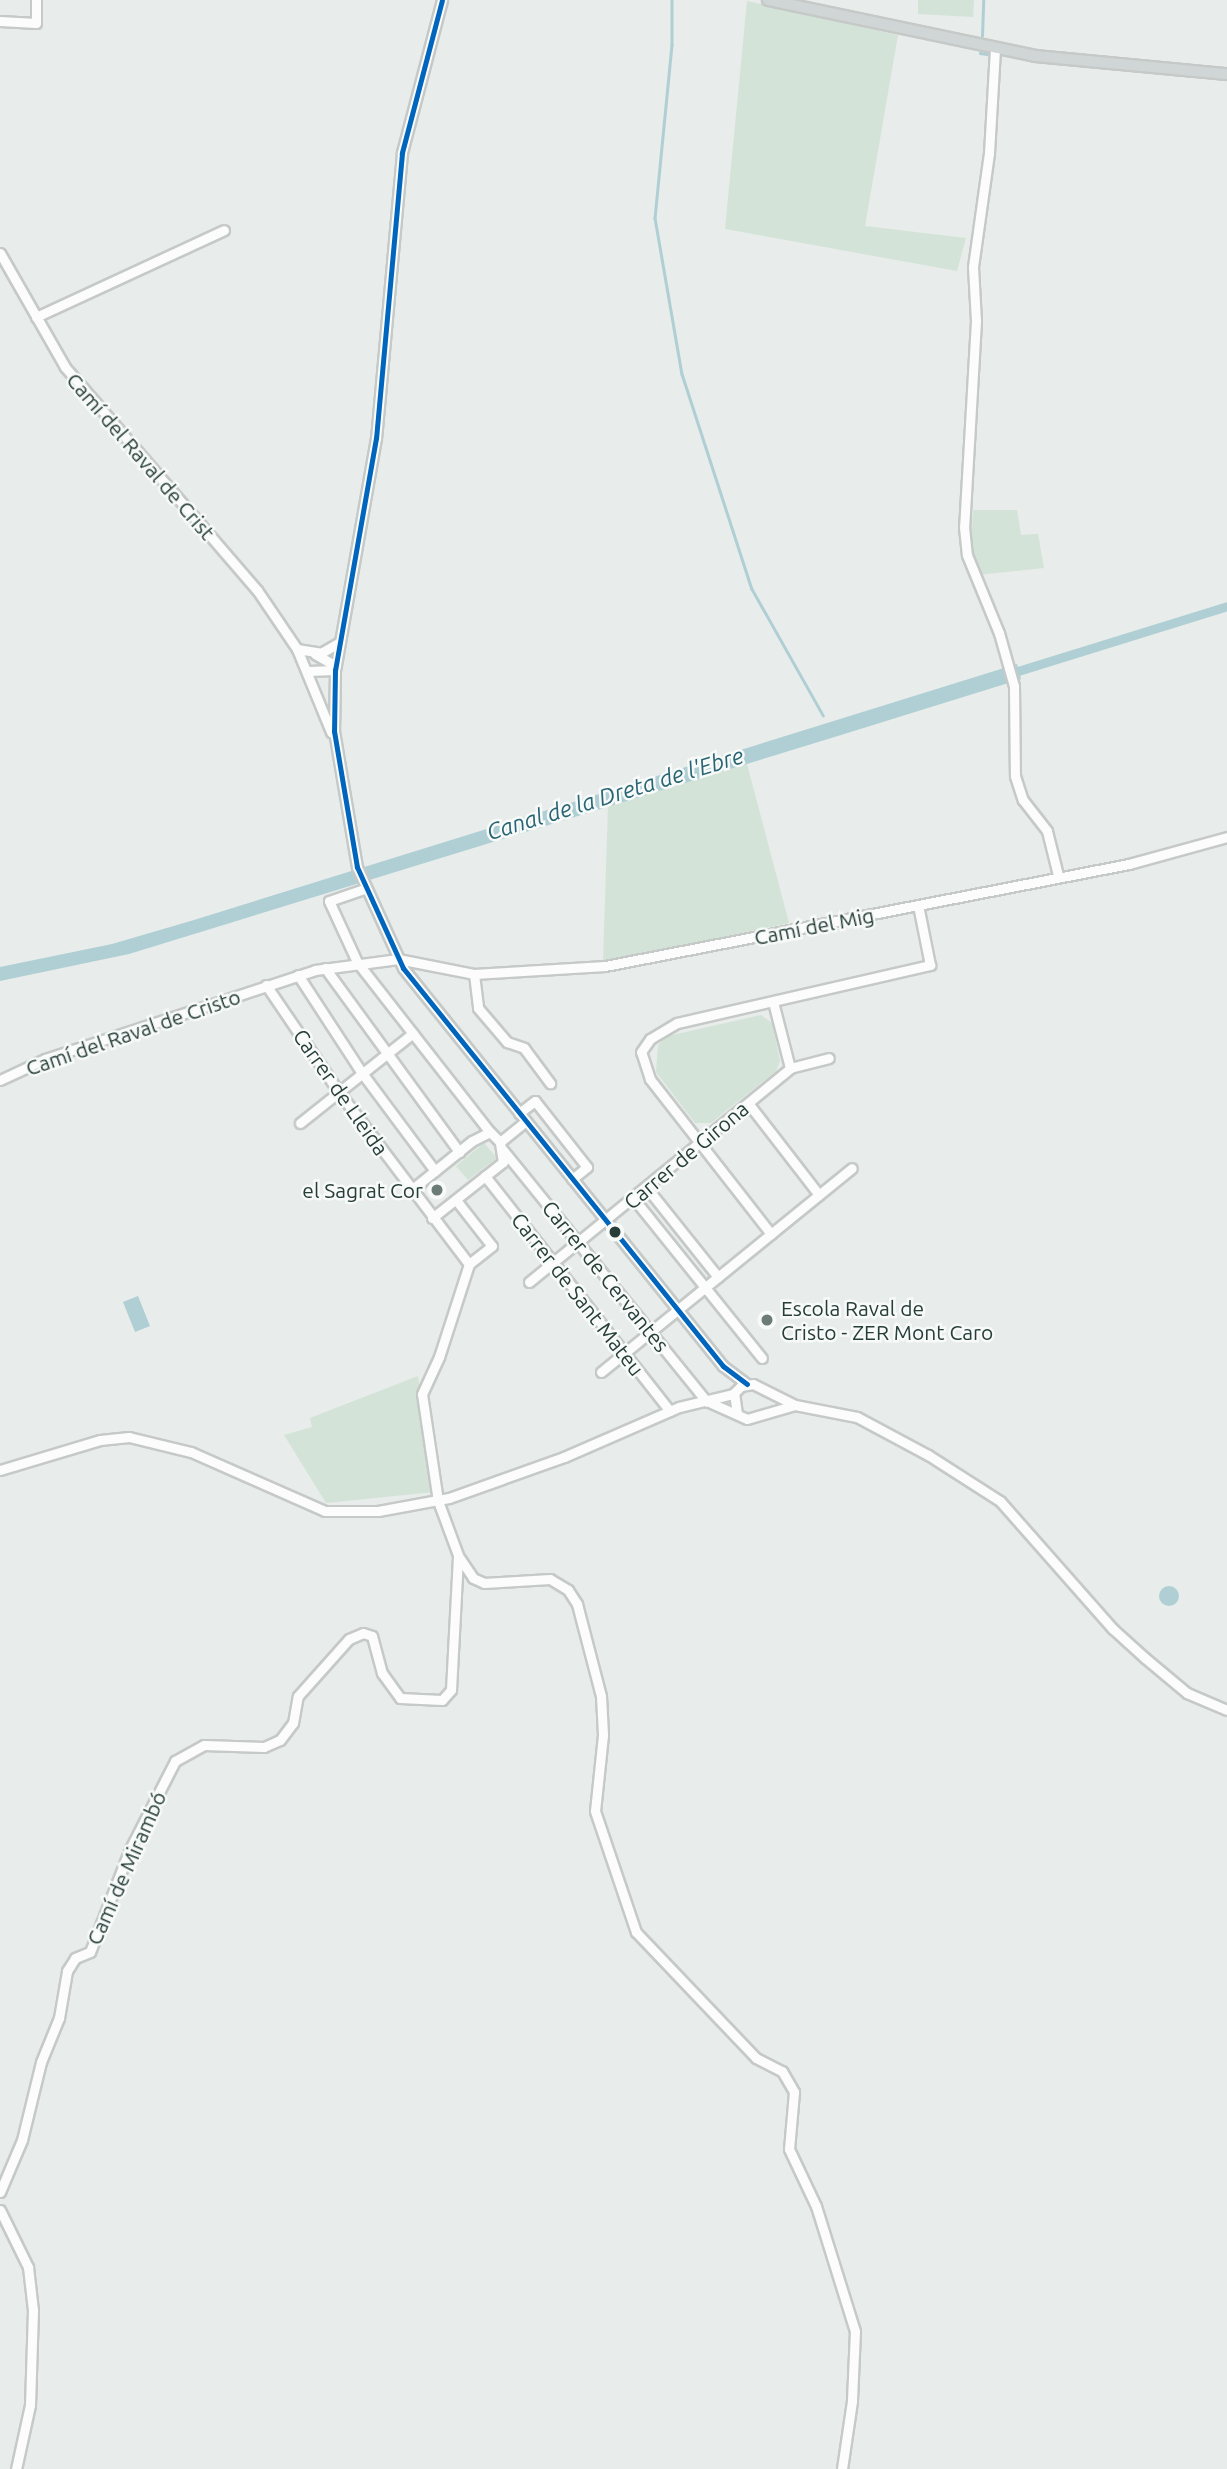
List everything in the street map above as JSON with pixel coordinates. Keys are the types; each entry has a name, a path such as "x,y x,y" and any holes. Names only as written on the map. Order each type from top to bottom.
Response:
{"main road":[{"path":"768,0 995,49 1227,74"}],"street":[{"path":"0,21 36,23 36,0"},
{"path":"442,0 402,153 376,438 336,668 336,744 357,867 363,886 398,959 723,1366 747,1384 795,1405 833,1410 865,1420 984,1489 1000,1501 1113,1629 1187,1693 1227,1710"},
{"path":"995,49 989,153 973,267 976,321 964,527 967,555 1013,683 1015,776 1023,800 1047,831 1058,875"},
{"path":"36,317 224,230"},
{"name":"Camí del Raval de Crist","path":"0,253 36,317 90,400 257,590 298,649 336,744"},
{"path":"315,654 340,642"},
{"path":"298,649 315,654 336,668"},
{"path":"308,671 336,668"},
{"name":"Camí del Mig","path":"325,968 398,959 474,974 605,966 1175,853 1227,837"},
{"name":"Carrer de Cervantes","path":"363,886 329,901 357,962 490,1132 709,1402"},
{"path":"771,1234 650,1079 641,1052 650,1039 677,1023 930,965 918,905"},
{"path":"325,968 459,1152"},
{"name":"Camí del Raval de Cristo","path":"0,1080 45,1059 325,968"},
{"path":"474,974 478,1008 507,1042 524,1048 550,1083"},
{"path":"298,975 362,1073 435,1171"},
{"name":"Carrer de Lleida","path":"266,985 338,1091 469,1264"},
{"path":"774,1002 789,1068 829,1058"},
{"path":"300,1124 413,1033"},
{"name":"Carrer de Girona","path":"529,1282 634,1199 789,1068"},
{"path":"432,1218 503,1162 502,1146 535,1101 587,1167 572,1179"},
{"path":"748,1103 819,1195"},
{"path":"411,1190 459,1152 490,1132"},
{"path":"601,1372 852,1168"},
{"name":"Carrer de Sant Mateu","path":"485,1177 670,1410"},
{"path":"647,1188 718,1277"},
{"path":"634,1199 707,1286 762,1358"},
{"path":"456,1200 492,1246 469,1264"},
{"name":"Camí de Mirambó","path":"0,2192 22,2140 41,2062 59,2018 67,1971 75,1958 90,1952 130,1849 175,1761 204,1745 264,1747 280,1740 293,1723 298,1696 349,1639 363,1633 372,1636 382,1672 400,1698 442,1700 451,1690 458,1555 438,1501 422,1394 439,1357 469,1264"},
{"path":"723,1366 734,1393 737,1414"},
{"path":"0,1470 100,1440 129,1437 191,1452 325,1511 349,1514 438,1501 564,1457 670,1410 709,1402 734,1393 747,1384"},
{"path":"761,1414 767,1402 763,1390"},
{"path":"709,1402 749,1419 795,1405"},
{"path":"458,1555 473,1578 484,1583 550,1579 568,1590 577,1604 601,1696 603,1735 595,1811 636,1933 756,2058 782,2071 794,2092 789,2149 816,2206 855,2331 852,2402 842,2469"},
{"path":"0,2210 28,2267 33,2310 30,2405 16,2469"}],"green space":[{"path":"918,0 974,0 973,17 918,14"},
{"path":"747,1 898,35 865,226 966,238 957,271 725,229"},
{"path":"973,510 1017,510 1021,535 1038,534 1044,568 977,575 971,548"},
{"path":"747,764 789,923 603,962 608,806"},
{"path":"761,1015 772,1023 780,1061 776,1071 711,1123 695,1123 656,1072 658,1045 668,1036"},
{"path":"484,1143 497,1158 468,1180 456,1166"},
{"path":"418,1376 434,1492 326,1503 284,1435 312,1427 310,1418"}],"water":[{"path":"1017,664 1021,679 129,954 0,981 0,967 112,944 194,920"},
{"path":"138,1296 150,1326 135,1332 123,1302"},
{"path":"1169,1586 1176,1589 1179,1596 1176,1603 1169,1606 1162,1603 1159,1596 1162,1589"}],"waterway":[{"path":"672,0 672,45 655,218 682,374 752,589 823,715"},
{"path":"982,36 983,0"},
{"path":"980,53 987,54"},
{"path":"996,105 999,61"},
{"name":"Canal de la Dreta de l'Ebre","path":"1008,674 1227,606"}],"transit line":[{"path":"442,0 402,153 376,438 335,670 334,731 357,867 403,968 723,1366 747,1384"}],"place":[{"name":"el Sagrat Cor","path":"437,1190"},
{"name":"Escola Raval de Cristo - ZER Mont Caro","path":"767,1320"}]}
